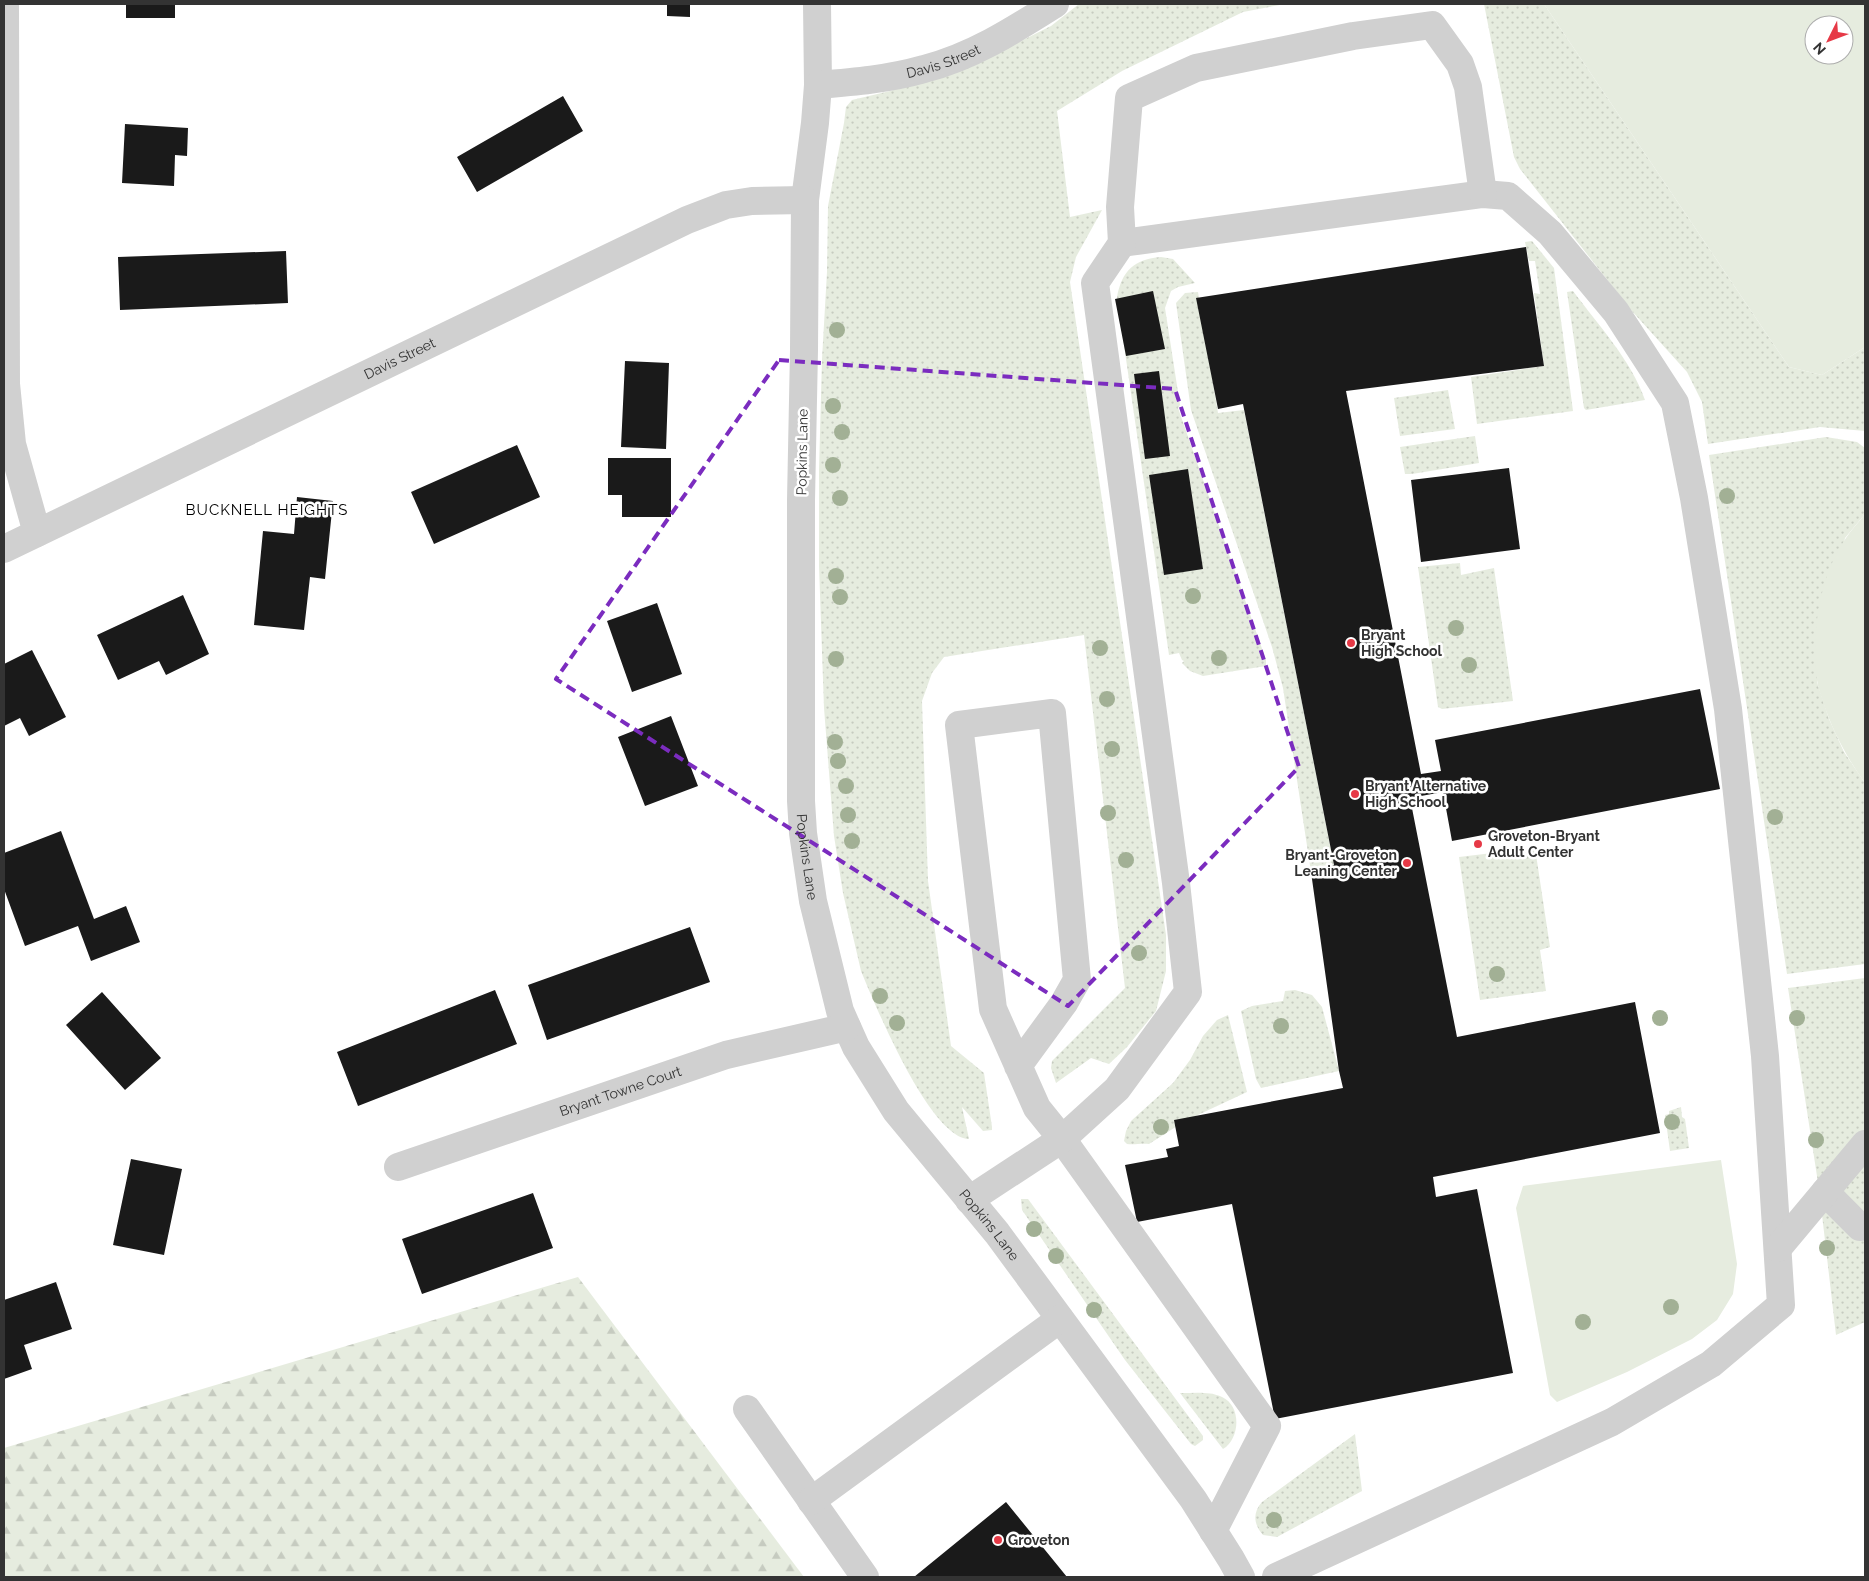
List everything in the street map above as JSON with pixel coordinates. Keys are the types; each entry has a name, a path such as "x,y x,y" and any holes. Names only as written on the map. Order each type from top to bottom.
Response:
{"street":[{"path":"5,4 6,384 12,444 37,533"},
{"name":"Popkins Lane","path":"817,4 818,85 805,200 800,500 801,801 803,833 814,901 840,1011 856,1047 896,1111 997,1233 1194,1499 1241,1577"},
{"name":"Davis Street","path":"818,85 871,80 926,69 972,52 1018,28 1055,4"},
{"path":"969,1200 1062,1139 1117,1089 1188,992 1176,884 1095,283 1122,243 1120,207 1129,98 1196,68 1353,36 1432,25 1460,64 1468,87 1496,195 1550,233 1616,312 1675,403 1694,498 1728,709 1765,1056 1781,1305 1711,1364 1612,1422 1276,1577"},
{"path":"1122,243 1496,195"},
{"name":"Davis Street","path":"4,549 687,220 726,205 752,201 805,200"},
{"path":"1018,1066 1064,1003 1076,980 1052,713 959,725 993,1008 1018,1066 1037,1108 1062,1139 1267,1426 1213,1531"},
{"name":"Bryant Towne Court","path":"398,1167 726,1055 847,1027"},
{"path":"1778,1248 1865,1144"},
{"path":"1825,1192 1860,1226"},
{"path":"811,1501 1060,1319"},
{"path":"747,1409 864,1577"}],"highlighted area":[{"path":"779,360 1175,389 1299,767 1068,1006 556,679"}],"green space":[{"path":"1079,4 1285,4 1243,12 1122,71 1057,111 1070,217 1102,210 1076,257 1070,282 1166,935 1166,971 1156,1011 1127,1047 1109,1064 1091,1058 1056,1083 1051,1068 1052,1061 1125,988 1084,635 944,657 932,673 922,701 928,881 951,1046 984,1073 992,1130 983,1131 962,1107 969,1139 955,1134 924,1099 896,1050 875,1004 861,971 843,893 834,836 824,708 819,566 819,470 828,206 846,107 852,100 890,91 985,59 1051,26"},
{"path":"1484,4 1544,4 1789,367 1822,375 1865,347 1865,431 1820,427 1708,444 1702,402 1687,372 1631,310 1520,169 1514,157"},
{"path":"1544,4 1865,4 1865,347 1822,375 1789,367"},
{"path":"1532,241 1554,268 1573,411 1477,424 1471,377 1544,366 1534,293 1540,294 1535,261 1529,261 1525,242"},
{"path":"1161,257 1173,259 1195,283 1178,287 1171,291 1165,308 1180,405 1178,408 1266,660 1266,666 1203,676 1190,671 1182,663 1184,661 1179,653 1169,655 1117,297 1122,280 1131,268 1143,260"},
{"path":"1573,291 1623,357 1632,371 1645,400 1586,410 1584,408 1567,292"},
{"path":"1198,292 1218,413 1244,410 1334,865 1311,872 1283,688 1272,647 1191,410 1176,303 1185,293"},
{"path":"1448,390 1455,429 1400,436 1394,398"},
{"path":"1475,436 1479,463 1405,474 1400,447"},
{"path":"1826,437 1857,442 1865,448 1865,514 1845,538 1817,682 1829,719 1844,752 1865,783 1865,964 1787,974 1709,455"},
{"path":"1865,514 1865,783 1841,744 1827,713 1817,683 1815,644 1819,606 1829,570 1846,538"},
{"path":"1460,563 1461,575 1494,568 1513,701 1442,709 1438,707 1418,567"},
{"path":"1535,848 1550,947 1540,950 1546,991 1480,1000 1459,857"},
{"path":"1865,978 1865,1322 1836,1335 1819,1189 1788,988"},
{"path":"1295,990 1312,995 1322,1007 1339,1071 1261,1088 1256,1079 1241,1011 1252,1006 1283,1001 1285,991"},
{"path":"1228,1015 1247,1092 1185,1121 1149,1144 1127,1144 1124,1141 1131,1121 1173,1083 1190,1060 1203,1036 1217,1020"},
{"path":"1681,1107 1682,1117 1685,1119 1689,1148 1670,1151 1665,1115 1669,1114 1669,1111"},
{"path":"1721,1160 1737,1264 1733,1294 1717,1320 1692,1339 1627,1372 1557,1402 1550,1395 1516,1208 1523,1186"},
{"path":"1021,1199 1028,1199 1203,1436 1203,1440 1195,1446 1191,1444 1125,1360 1022,1210"},
{"path":"578,1277 804,1577 4,1577 4,1448"},
{"path":"1180,1393 1212,1394 1228,1401 1236,1415 1235,1431 1229,1444 1223,1449"},
{"path":"1355,1434 1362,1491 1277,1537 1263,1535 1255,1519 1257,1510 1262,1502"}],"building":[{"path":"126,4 175,4 175,18 126,18"},
{"path":"667,4 690,4 690,17 667,16"},
{"path":"563,96 583,131 477,192 457,157"},
{"path":"125,124 188,128 187,156 175,155 174,186 122,183"},
{"path":"1526,247 1544,366 1346,391 1421,774 1441,771 1435,740 1700,689 1720,789 1452,841 1443,792 1410,798 1457,1037 1635,1002 1660,1133 1433,1177 1436,1197 1477,1189 1513,1373 1275,1419 1232,1204 1137,1222 1125,1165 1168,1157 1166,1149 1179,1146 1174,1120 1343,1088 1311,872 1334,865 1243,404 1218,409 1196,298"},
{"path":"286,251 288,303 120,310 118,257"},
{"path":"1153,291 1165,349 1126,356 1115,299"},
{"path":"625,361 669,363 666,449 621,447"},
{"path":"1159,371 1170,456 1145,459 1134,374"},
{"path":"517,445 540,497 434,544 411,492"},
{"path":"608,458 671,458 671,517 622,517 622,495 608,495"},
{"path":"1509,468 1520,549 1421,562 1411,480"},
{"path":"1188,469 1203,569 1164,575 1149,475"},
{"path":"297,497 333,501 325,579 310,577 304,630 254,625 263,531 294,534"},
{"path":"183,595 209,654 166,675 159,661 118,680 97,635"},
{"path":"657,603 682,674 632,692 607,621"},
{"path":"32,650 66,717 29,736 20,718 4,726 4,664"},
{"path":"671,716 698,786 645,806 618,737"},
{"path":"61,831 94,919 126,906 140,942 91,961 78,926 25,946 4,889 4,853"},
{"path":"690,927 710,982 547,1040 528,985"},
{"path":"495,990 517,1044 358,1106 337,1052"},
{"path":"102,992 161,1058 125,1090 66,1025"},
{"path":"131,1159 182,1169 164,1255 113,1245"},
{"path":"533,1193 553,1248 422,1294 402,1239"},
{"path":"56,1282 72,1329 24,1345 32,1369 4,1379 4,1300"},
{"name":"Groveton","path":"1006,1502 1067,1577 914,1577"}],"place":[{"name":"Bryant High School","path":"1351,643"},
{"name":"Bryant Alternative High School","path":"1355,794"},
{"name":"Groveton-Bryant Adult Center","path":"1478,844"},
{"name":"Bryant-Groveton Leaning Center","path":"1407,863"},
{"name":"Groveton","path":"998,1540"}],"district":[{"name":"BUCKNELL HEIGHTS","path":"267,510"}]}
